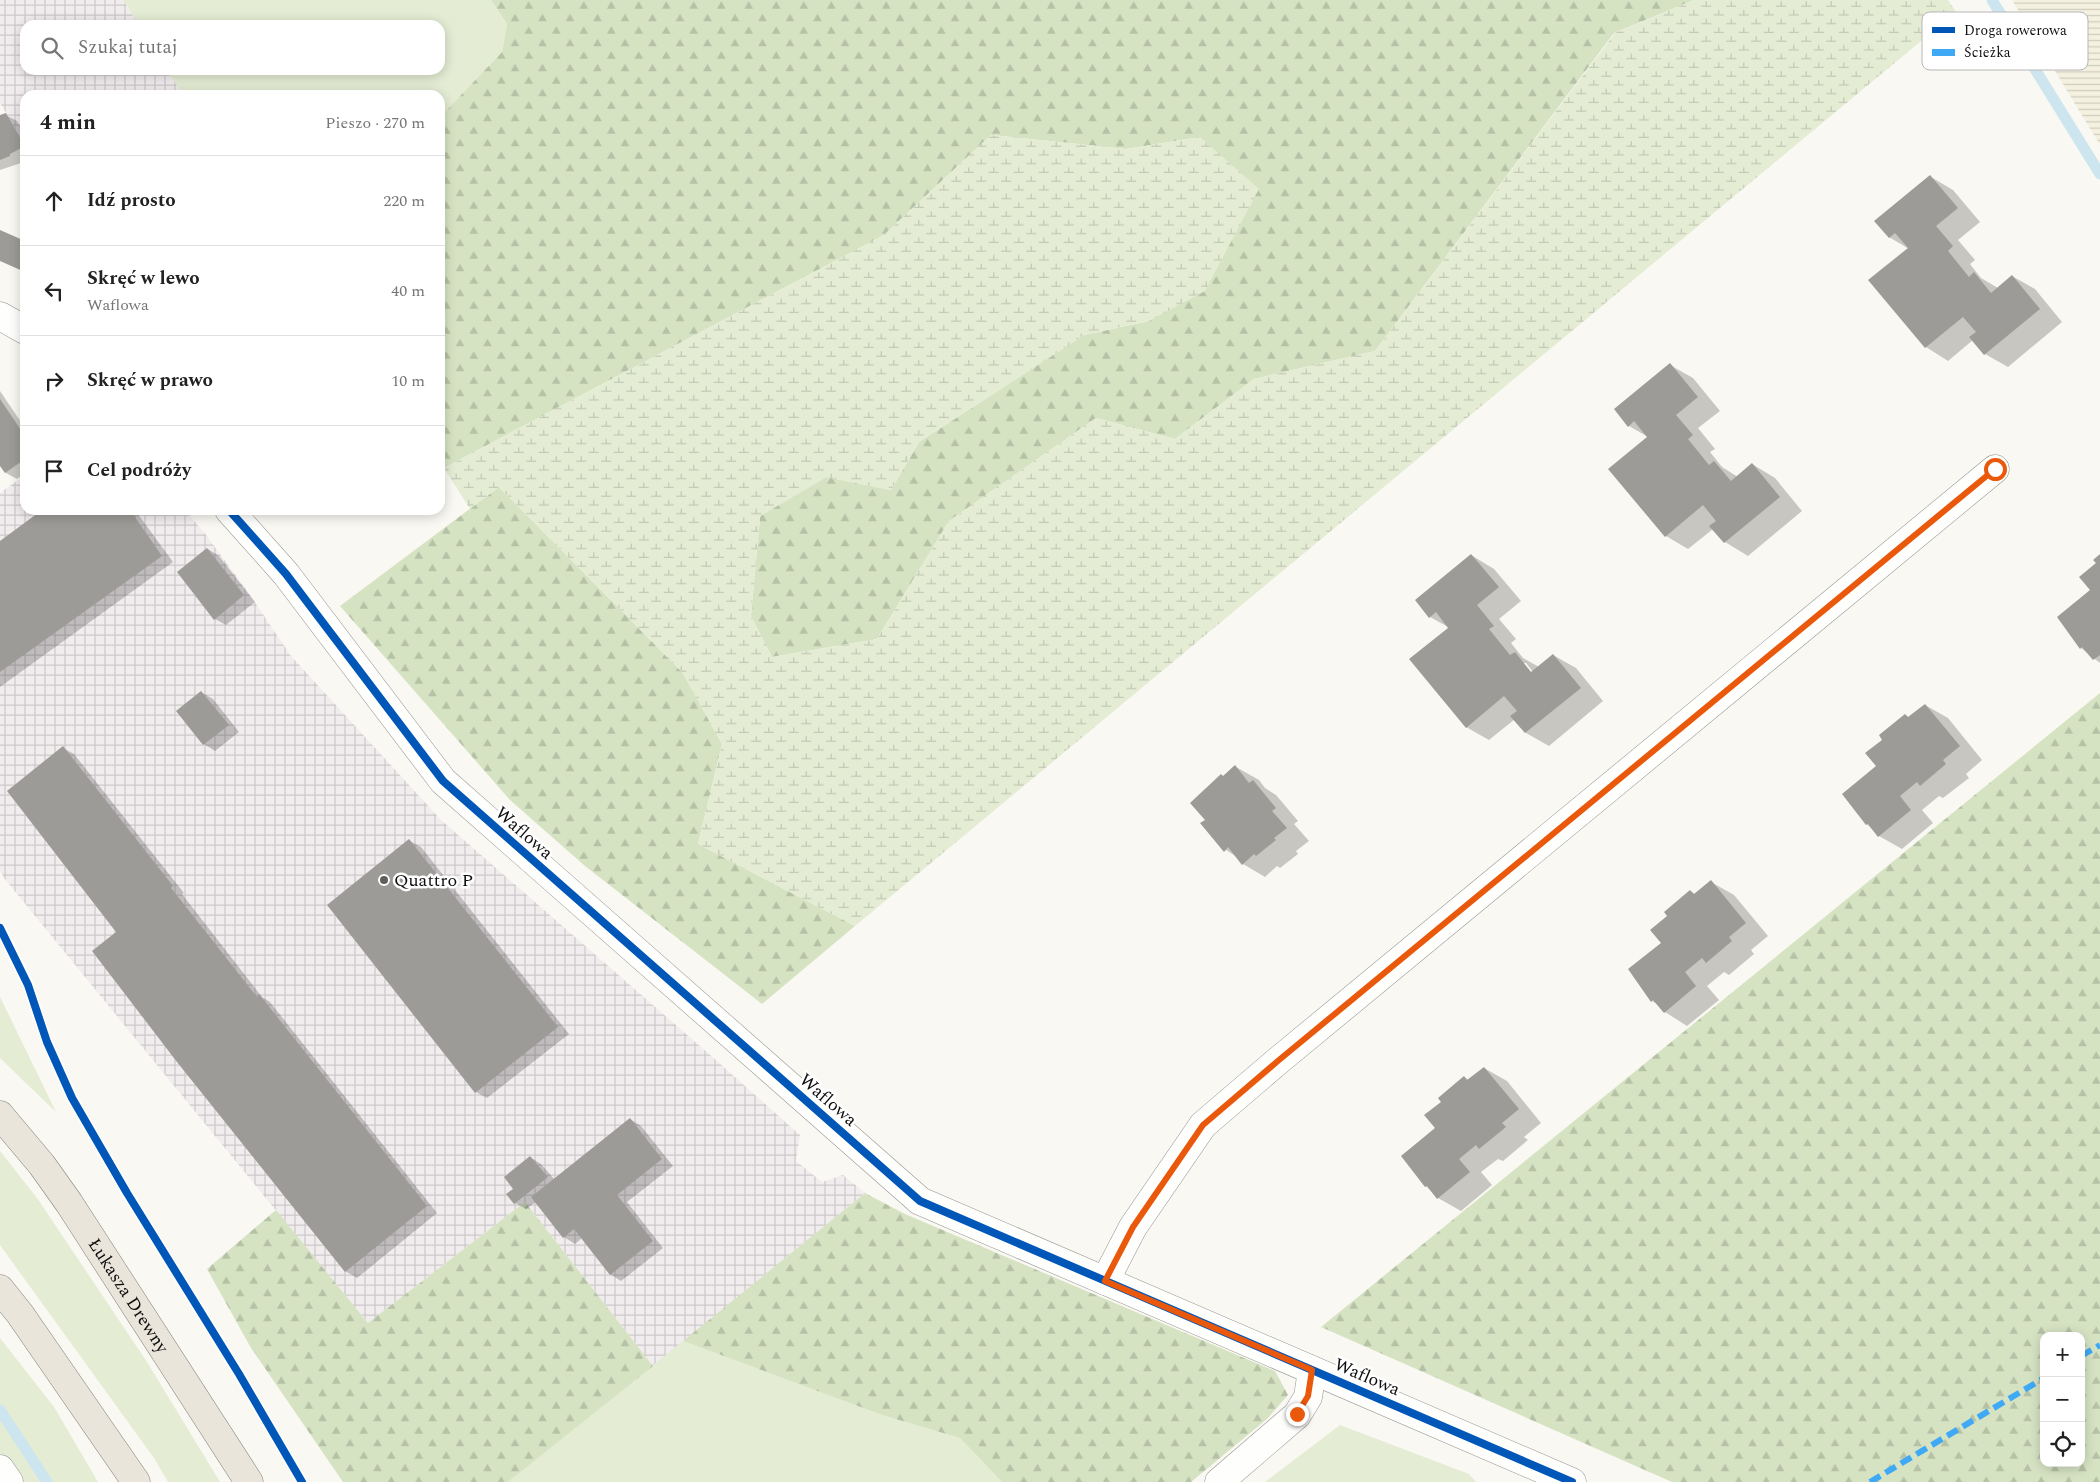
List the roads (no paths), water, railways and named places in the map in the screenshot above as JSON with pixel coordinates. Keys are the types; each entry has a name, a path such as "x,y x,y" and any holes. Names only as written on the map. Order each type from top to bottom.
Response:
{"main road":[{"name":"Łukasza Drewny","path":"0,1115 42,1165 70,1203 249,1482"},
{"path":"0,1289 20,1314 136,1482"}],"street":[{"path":"0,316 20,327"},
{"path":"1105,1281 1133,1227 1203,1125 1294,1047 1995,469"},
{"name":"Waflowa","path":"233,515 286,574 443,781 920,1201 1572,1482"},
{"path":"1219,1482 1297,1414 1308,1396 1312,1370"},
{"path":"0,1469 10,1482"}],"waterway":[{"path":"1992,0 1999,12"},
{"path":"2035,70 2100,174"},
{"path":"0,1410 47,1482"}],"place":[{"name":"Quattro P","path":"384,880"}]}
